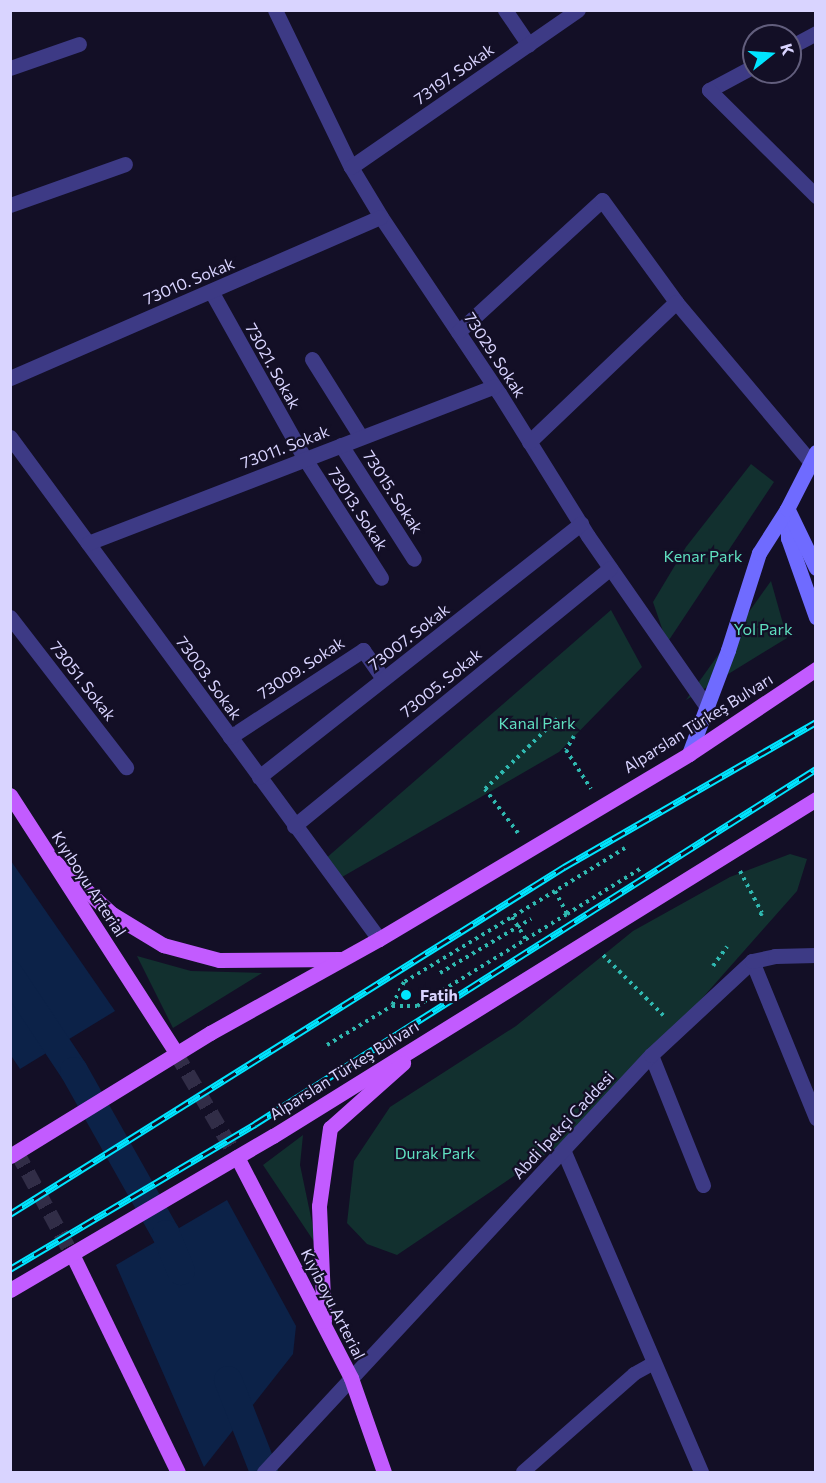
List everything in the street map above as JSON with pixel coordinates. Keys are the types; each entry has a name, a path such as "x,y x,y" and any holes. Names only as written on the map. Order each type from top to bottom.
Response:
{"main road":[{"path":"689,754 759,553 787,509 813,456"},
{"path":"787,509 816,568"},
{"path":"787,509 788,538 816,617"},
{"name":"Alparslan Türkeş Bulvarı","path":"14,1154 176,1053 379,939 528,847 689,754 816,669"},
{"name":"Kıyıboyu Arterial","path":"10,795 176,1053"},
{"name":"Alparslan Türkeş Bulvarı","path":"10,1290 237,1156 816,799"},
{"path":"53,860 112,914 163,945 219,960 343,959"},
{"path":"325,1327 320,1206 330,1128 437,1034"},
{"path":"10,1137 14,1154"},
{"name":"Kıyıboyu Arterial","path":"237,1156 351,1378 384,1473"},
{"path":"72,1254 178,1473"}],"street":[{"name":"73029. Sokak","path":"275,10 351,167 381,217 494,386 610,568 707,707"},
{"path":"505,10 529,45"},
{"name":"73197. Sokak","path":"351,167 578,10"},
{"path":"802,41 816,33"},
{"path":"10,68 79,44"},
{"path":"742,72 709,90 816,196"},
{"path":"10,205 125,164"},
{"path":"458,332 602,200 676,302 813,456"},
{"name":"73010. Sokak","path":"10,378 381,217"},
{"name":"73021. Sokak","path":"210,291 305,459"},
{"path":"529,442 676,302"},
{"path":"312,359 361,437"},
{"name":"73011. Sokak","path":"88,543 494,386"},
{"name":"73003. Sokak","path":"10,437 379,939"},
{"name":"73015. Sokak","path":"341,445 414,559"},
{"name":"73013. Sokak","path":"305,459 381,578"},
{"name":"73007. Sokak","path":"259,777 581,524"},
{"name":"73005. Sokak","path":"294,826 610,568"},
{"name":"73051. Sokak","path":"10,617 126,767"},
{"name":"73009. Sokak","path":"230,737 363,650 383,679"},
{"path":"816,955 775,956 752,961 816,1118"},
{"name":"Abdi İpekçi Caddesi","path":"264,1473 564,1152 651,1055 752,961"},
{"path":"651,1055 703,1185"},
{"path":"564,1152 701,1473"}],"lane":[{"path":"523,1473 634,1374 654,1363"}],"path":[{"path":"528,847 484,789 558,718"},
{"path":"574,736 566,750 601,804"},
{"path":"392,1006 404,982 625,848"},
{"path":"730,852 762,913 759,917"},
{"path":"327,1045 392,1006 417,1006 643,867"},
{"path":"555,891 567,914"},
{"path":"512,917 526,939"},
{"path":"440,974 531,919"},
{"path":"588,940 672,1024"}],"green space":[{"name":"Kenar Park","path":"751,464 774,482 667,643 653,602 686,547"},
{"name":"Yol Park","path":"771,581 787,638 686,700"},
{"name":"Kanal Park","path":"611,610 642,667 559,752 342,877 324,860"},
{"name":"Durak Park","path":"790,854 807,859 797,891 591,1124 397,1255 367,1244 347,1223 354,1161 390,1107 516,1026 633,931 730,877"},
{"path":"137,956 191,971 262,973 173,1028"},
{"path":"303,1135 300,1165 317,1246 263,1165"}],"water":[{"path":"11,861 115,1011 20,1069 10,1054"},
{"path":"227,1200 296,1326 293,1354 204,1467 116,1265"}],"waterway":[{"path":"10,975 74,1071 166,1234 181,1271"},
{"path":"228,1380 264,1472"}],"tunnel":[{"path":"176,1053 237,1157"},
{"path":"17,1152 72,1254"}],"railway":[{"path":"10,1214 564,867 816,722"},
{"path":"10,1269 255,1124 816,769"}],"place":[{"name":"Fatih","path":"406,995"}]}
